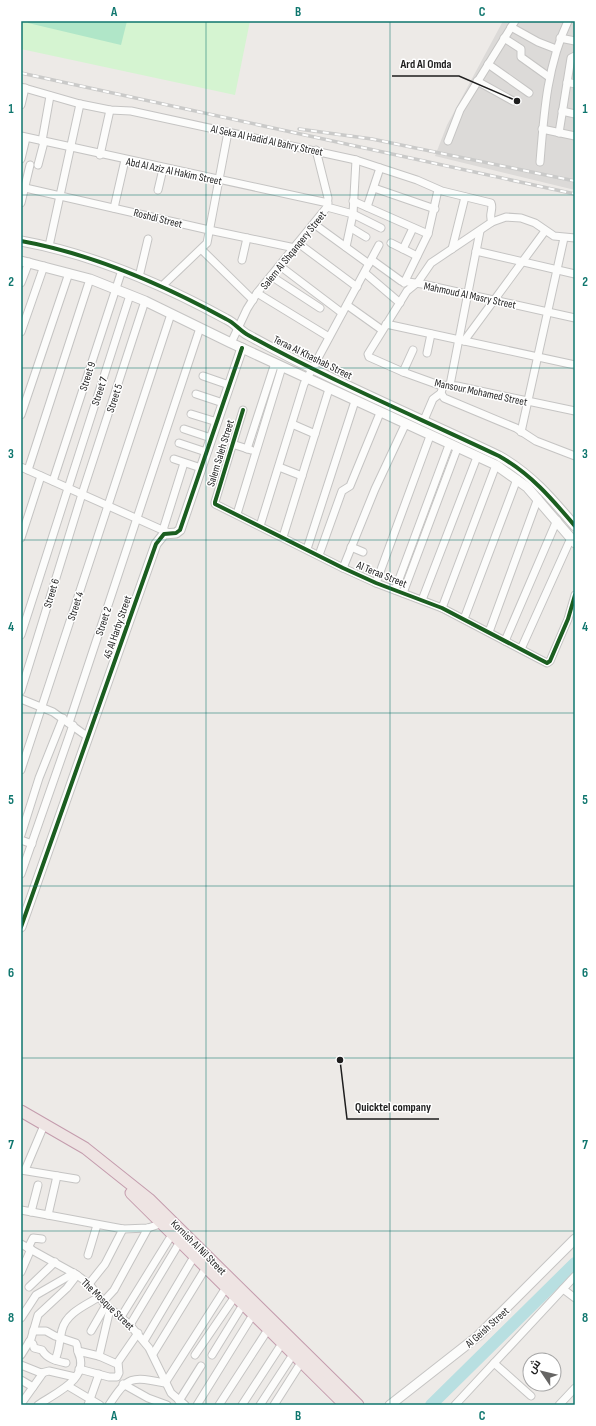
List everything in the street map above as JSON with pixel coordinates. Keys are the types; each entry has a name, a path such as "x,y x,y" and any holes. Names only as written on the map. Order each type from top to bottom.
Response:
{"highway":[{"name":"Kornish Al Nil Street","path":"21,1111 85,1148 149,1199 358,1405"},
{"name":"Kornish Al Nil Street","path":"21,1119 42,1130 104,1171 134,1196 207,1266 346,1405"}],"street":[{"path":"540,162 542,129 549,77 556,49 568,21"},
{"path":"448,141 460,110 513,24 538,42 556,49"},
{"path":"504,38 521,49 521,58 549,77"},
{"path":"560,38 575,41"},
{"path":"559,133 567,82 574,56"},
{"path":"488,64 530,93"},
{"path":"477,81 513,101"},
{"path":"567,82 575,84"},
{"path":"21,105 23,88"},
{"name":"Al Seka Al Hadid Al Bahry Street","path":"23,88 80,104 110,110 131,111 316,150 356,160 438,190 491,204 490,217 492,222"},
{"path":"38,165 50,96"},
{"path":"49,246 80,104"},
{"path":"100,155 110,110"},
{"path":"562,111 575,114"},
{"path":"542,129 575,136"},
{"path":"161,287 202,250 207,243 228,132"},
{"path":"21,159 24,137"},
{"name":"Abd Al Aziz Al Hakim Street","path":"24,137 327,205 353,214 381,228"},
{"name":"Salem Al Shqanqery Street","path":"231,344 252,300 314,224 327,205 316,150"},
{"path":"114,208 125,160"},
{"path":"346,247 353,214 356,160"},
{"path":"21,203 23,187 30,164"},
{"path":"367,207 380,168"},
{"path":"158,190 163,169"},
{"name":"Roshdi Street","path":"23,187 209,230 296,246"},
{"path":"374,188 434,209"},
{"path":"314,224 346,247 404,283 428,234 438,190"},
{"path":"452,249 465,197"},
{"path":"354,201 428,234"},
{"path":"384,327 408,289 416,284 431,263 492,222 506,217 513,217 535,223 550,235 564,238 575,238"},
{"path":"351,228 366,237"},
{"path":"403,249 414,228"},
{"path":"480,231 467,294 461,340 445,388 445,399 521,432 536,441 575,456"},
{"path":"461,340 494,300 545,231"},
{"path":"242,260 247,238"},
{"path":"521,432 539,357 564,238"},
{"path":"139,277 148,239"},
{"name":"Teraa Al Khashab Street","path":"21,241 73,252 139,277 225,318 247,334 312,367 514,464 540,486 575,526"},
{"path":"391,243 417,256"},
{"path":"260,526 307,378 379,245"},
{"path":"296,246 357,287"},
{"path":"202,250 252,300"},
{"path":"476,251 575,274"},
{"path":"21,283 25,262"},
{"name":"Teraa Al Khashab Street","path":"25,262 69,273 116,289 145,301 231,344 496,466 517,479 538,498 573,540"},
{"path":"21,332 44,266"},
{"path":"280,266 342,313"},
{"name":"Street 9","path":"53,481 122,270"},
{"path":"21,415 69,273"},
{"path":"365,273 400,303"},
{"path":"272,276 320,308"},
{"path":"28,470 90,280"},
{"name":"Mahmoud Al Masry Street","path":"404,283 467,294 575,318"},
{"path":"257,294 329,337"},
{"name":"Street 7","path":"21,635 130,295"},
{"name":"Street 5","path":"82,494 145,301"},
{"path":"346,305 384,327 431,334 575,365"},
{"name":"Street 4","path":"21,770 43,707 107,505 171,314"},
{"name":"Mansour Mohamed Street","path":"384,327 368,355 403,372 445,388 575,411"},
{"name":"Street 2","path":"68,722 200,328"},
{"path":"428,353 431,334"},
{"name":"45 Al Harby Street","path":"21,927 156,544 166,531 176,533 180,530 242,348"},
{"path":"403,372 412,350"},
{"path":"247,449 279,365"},
{"path":"237,514 256,452 279,365"},
{"path":"203,376 229,385"},
{"path":"424,420 432,399 445,388"},
{"path":"283,537 329,389"},
{"path":"196,394 223,403"},
{"path":"307,549 355,401"},
{"name":"Salem Saleh Street","path":"215,502 243,410"},
{"path":"319,555 342,491 350,486 380,413"},
{"path":"191,414 217,422"},
{"path":"292,424 315,434"},
{"path":"343,568 375,489 406,425"},
{"path":"184,429 211,438"},
{"path":"376,583 430,436"},
{"path":"179,443 206,452"},
{"path":"232,444 256,452"},
{"path":"395,590 453,447"},
{"path":"403,593 453,447"},
{"path":"422,600 477,457"},
{"path":"174,459 201,468"},
{"path":"21,467 166,531 184,463"},
{"path":"442,608 496,466"},
{"path":"279,467 302,476"},
{"path":"21,538 40,476"},
{"path":"464,618 517,479"},
{"name":"Street 6","path":"21,691 82,494"},
{"path":"489,632 538,498"},
{"name":"Al Teraa Street","path":"215,502 215,504 343,568 376,583 422,600 464,618 545,662 550,660 568,619 575,595"},
{"path":"505,641 557,520"},
{"path":"521,649 573,540"},
{"path":"351,547 363,552"},
{"path":"21,698 43,707 68,722 88,737"},
{"path":"21,835 39,778 68,722"},
{"path":"21,874 32,844 68,722"},
{"path":"21,840 32,844"},
{"path":"42,1130 23,1170 76,1179"},
{"path":"48,1215 57,1176"},
{"path":"31,1212 38,1185"},
{"path":"21,1210 123,1229 148,1228 163,1223"},
{"path":"88,1255 97,1224"},
{"path":"91,1331 104,1303 116,1287 148,1228"},
{"path":"89,1284 105,1264 123,1229"},
{"path":"121,1317 177,1237"},
{"path":"130,1325 177,1237"},
{"path":"21,1272 33,1238 42,1239"},
{"name":"Al Geish Street","path":"390,1405 478,1336 575,1239"},
{"name":"The Mosque Street","path":"21,1244 55,1262 89,1284 104,1303 138,1333 153,1354 165,1383 180,1401"},
{"path":"144,1341 195,1255"},
{"path":"29,1287 55,1262"},
{"path":"153,1354 207,1266"},
{"path":"21,1318 36,1294 75,1274"},
{"path":"21,1355 29,1342 36,1319 41,1312 66,1288 75,1274"},
{"path":"454,1405 575,1276"},
{"path":"109,1405 123,1384 143,1378 165,1383 226,1286"},
{"path":"563,1288 575,1298"},
{"path":"195,1355 236,1295"},
{"path":"55,1360 60,1348 64,1324 69,1317 104,1303"},
{"path":"99,1356 104,1303"},
{"path":"212,1355 244,1303"},
{"path":"196,1405 254,1313"},
{"path":"219,1405 269,1328"},
{"path":"33,1331 46,1331 61,1338 75,1342 80,1356 79,1369 68,1386 38,1405"},
{"path":"117,1364 138,1333"},
{"path":"29,1342 33,1344 35,1349 42,1350 45,1355 66,1363"},
{"path":"242,1405 283,1342"},
{"path":"78,1348 117,1364 120,1374 116,1378 79,1369"},
{"path":"260,1405 294,1353"},
{"path":"274,1405 302,1361"},
{"path":"494,1363 531,1396"},
{"path":"21,1365 43,1373"},
{"path":"123,1384 149,1402 166,1405 180,1401 201,1366"},
{"path":"21,1404 43,1373 49,1371 75,1377"},
{"path":"89,1402 99,1374"},
{"path":"21,1380 33,1387"},
{"path":"68,1386 89,1402 100,1405"},
{"path":"559,1405 575,1388"}],"shaded area":[{"path":"503,21 575,21 575,190 435,156 447,125"}],"green space":[{"path":"21,21 250,21 235,95 21,49"},
{"path":"28,21 127,21 121,45 28,23"}],"waterway":[{"path":"431,1405 575,1263"}],"railway":[{"path":"21,73 575,194"},
{"path":"299,129 372,139 575,181"}],"cycle path":[{"path":"21,241 101,262 152,282 202,306 229,321 248,335 310,367 499,456 511,463 531,479 575,526"},
{"path":"21,927 156,544 164,534 176,533 180,530 242,348"},
{"path":"243,410 215,504 343,568 376,583 442,608 547,663 550,661 568,619 575,595"}],"place":[{"name":"Ard Al Omda","path":"517,101"},
{"name":"Quicktel company","path":"340,1060"}]}
